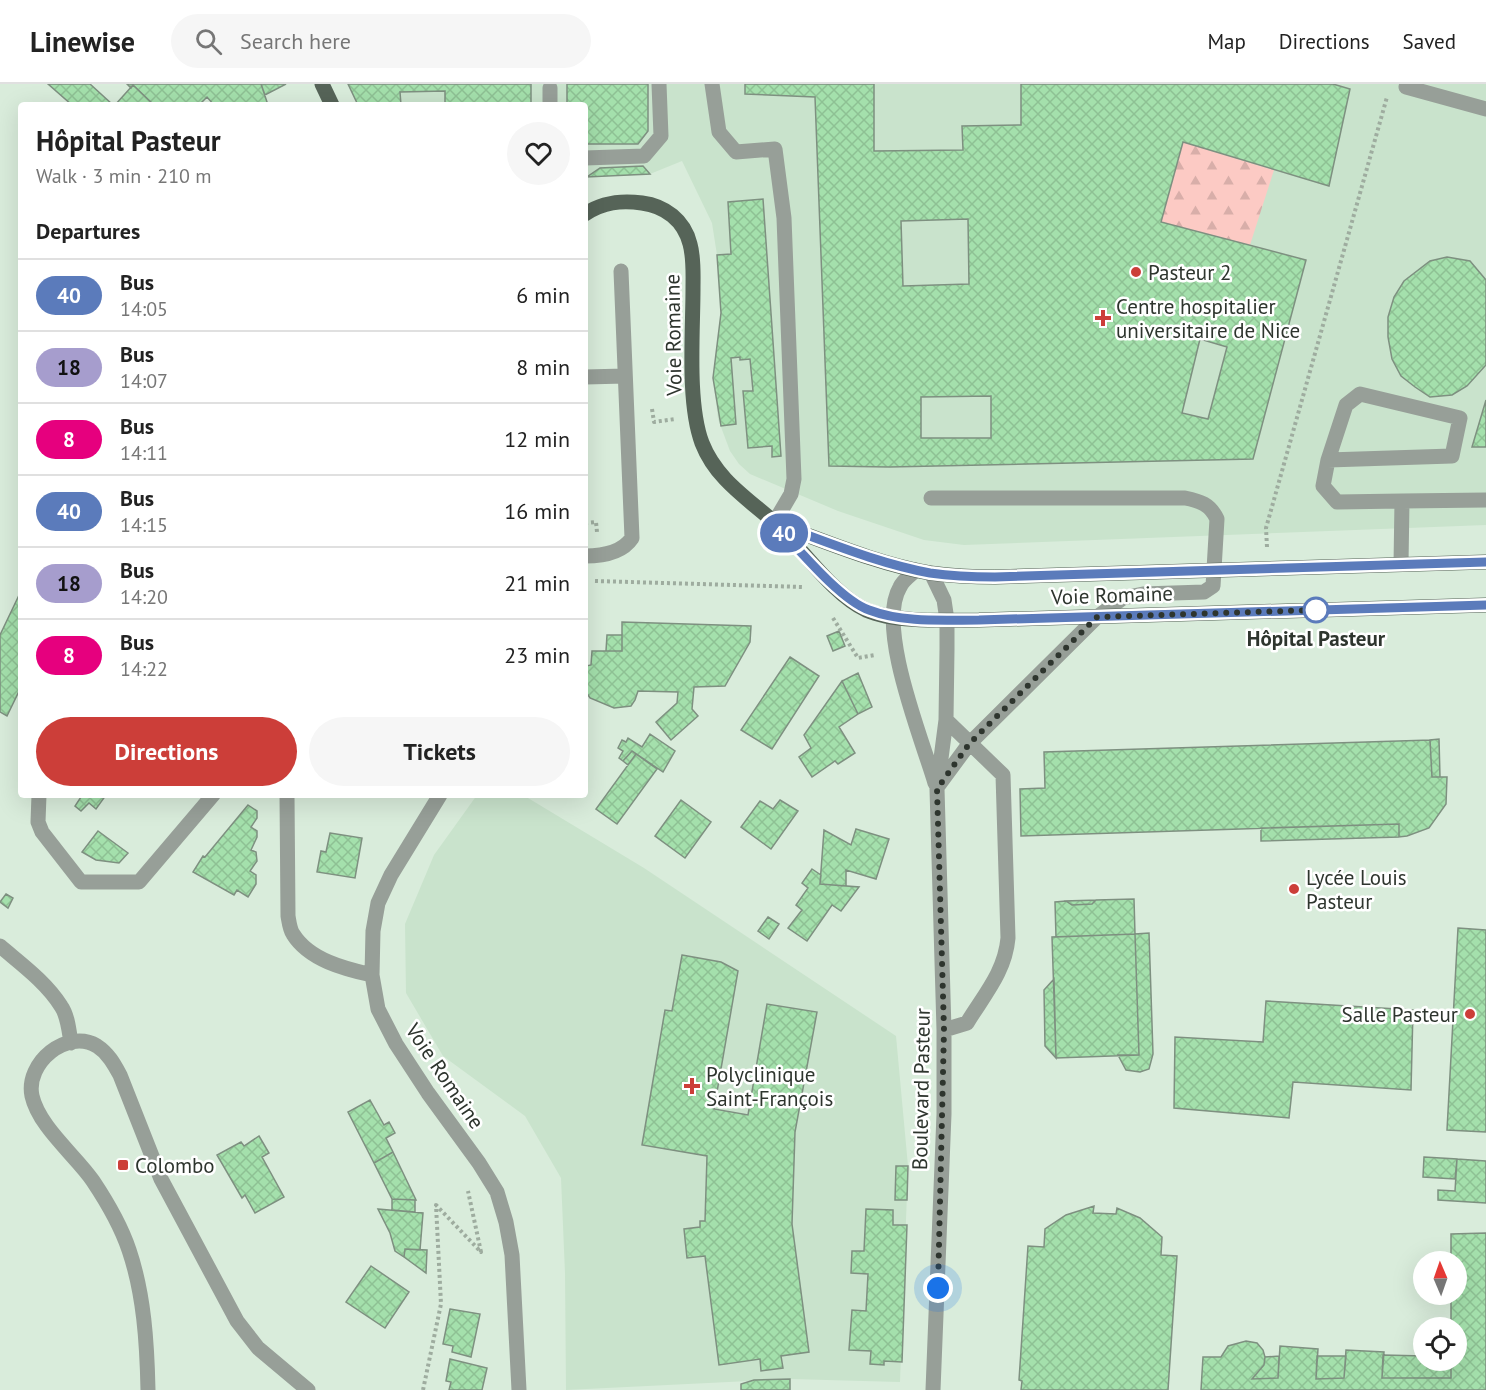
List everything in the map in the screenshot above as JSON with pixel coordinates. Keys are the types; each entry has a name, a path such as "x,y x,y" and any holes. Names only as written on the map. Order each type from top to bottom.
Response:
{"main road":[{"path":"322,84 331,102"},
{"name":"Voie Romaine","path":"588,212 613,202 639,202 660,207 670,213 682,226 691,244 693,261 694,387 696,417 702,443 717,470 733,488 774,523 818,569 855,603 867,610 893,616 947,620 1486,605"},
{"name":"Voie Romaine","path":"774,523 868,557 923,572 995,577 1486,562"}],"street":[{"path":"588,158 644,156 661,136 659,84"},
{"path":"712,84 719,132 736,152 775,149 784,230 794,479 791,494 774,523"},
{"path":"1406,87 1486,109"},
{"path":"550,88 550,102"},
{"path":"588,556 613,552 627,546 632,538 621,271"},
{"path":"588,377 625,376"},
{"path":"1328,460 1452,456 1460,418 1360,394 1346,405 1328,460 1323,486 1337,502 1486,500"},
{"path":"931,498 1185,498 1202,502 1213,511 1217,519 1213,586 1204,592 1143,594 1123,598 1097,617 969,744 937,789"},
{"path":"1401,564 1402,501"},
{"name":"Boulevard Pasteur","path":"933,1390 943,1125 944,1030 937,789 946,720 947,620 944,600 923,572 900,586 893,616 904,686 937,789"},
{"path":"944,1030 967,1023 1002,967 1008,938 1003,775 946,720"},
{"path":"39,798 38,822 42,832 81,882 139,882 210,798"},
{"path":"287,798 288,916 293,934 309,951 340,968 372,975"},
{"name":"Voie Romaine","path":"438,798 378,903 373,931 372,975 378,1009 396,1044 479,1163 496,1192 506,1222 512,1255 519,1390"},
{"path":"0,946 39,980 62,1007 69,1026 70,1043"},
{"path":"148,1390 142,1303 129,1249 103,1197 41,1116 32,1096 32,1079 39,1064 51,1051 70,1043 85,1042 98,1047 111,1059 120,1075 161,1179 237,1321 258,1348 308,1390"}],"path":[{"path":"1268,569 1266,528 1387,95"},
{"path":"650,402 654,422 675,419"},
{"path":"592,581 805,587"},
{"path":"827,611 835,619 858,658 897,652"},
{"path":"423,1390 441,1304 436,1205 481,1252 466,1185"}],"shaded area":[{"name":"Centre hospitalier universitaire de Nice","path":"348,84 1486,84 1486,525 964,545 924,540 838,511 750,474 730,451 718,419 713,378 721,313 712,223 682,161 650,174 588,178 588,102 357,102"},
{"name":"Polyclinique Saint-François","path":"475,798 528,798 644,868 896,1036 908,1166 900,1382 790,1379 566,1390 561,1178 525,1116 443,1056 406,993 405,924 434,855"}],"green space":[{"path":"1183,142 1274,170 1250,245 1161,222"}],"building":[{"path":"48,84 90,84 110,102 69,102"},
{"path":"127,84 261,84 267,102 211,102 207,97 202,102 151,102 133,85 131,88"},
{"path":"261,84 286,84 265,95"},
{"path":"348,84 531,84 531,102 445,102 445,91 400,92 401,102 357,102"},
{"path":"567,84 648,84 648,131 638,144 588,144 588,102 567,102"},
{"name":"Pasteur 2","path":"745,84 874,84 874,151 963,150 962,126 1021,125 1021,84 1333,84 1350,89 1329,186 1183,142 1161,222 1306,260 1253,459 889,467 829,466 815,97 745,94","holes":["968,219 969,284 903,286 901,221","1200,339 1227,347 1208,419 1182,413","991,396 991,438 921,438 921,397"]},
{"path":"133,85 151,102 118,102"},
{"path":"643,166 650,174 588,177 600,168"},
{"path":"763,199 781,456 772,457 772,446 748,448 743,391 753,391 750,359 731,358 736,424 721,426 713,378 721,313 717,255 731,254 728,202"},
{"path":"1447,257 1470,261 1486,280 1486,365 1467,386 1452,395 1430,397 1401,376 1392,359 1388,337 1388,317 1394,297 1404,281 1430,261"},
{"path":"1486,400 1486,447 1472,447"},
{"path":"18,597 18,693 7,716 0,712 0,635"},
{"path":"622,622 751,626 750,642 725,686 694,687 692,709 698,716 671,740 656,722 677,703 678,692 638,691 631,706 614,708 588,695 588,666 591,665 592,651 622,651"},
{"path":"839,631 845,646 833,651 827,636"},
{"path":"607,635 622,635 622,651 606,651"},
{"path":"790,657 819,676 772,749 741,730"},
{"path":"858,673 872,707 858,714 842,681"},
{"path":"842,681 858,714 839,727 855,753 838,764 835,761 812,777 799,757 811,748 804,735"},
{"path":"650,734 675,751 663,772 632,751 623,761 619,758 623,751 618,748 622,740 626,742 628,738 642,747"},
{"path":"1439,739 1440,777 1432,777 1430,740"},
{"path":"1430,740 1432,777 1447,777 1446,804 1429,828 1407,836 1399,837 1399,824 1021,836 1020,789 1045,788 1044,752"},
{"path":"632,751 636,754 628,765 623,761"},
{"path":"636,754 657,769 617,824 596,809"},
{"path":"80,798 104,798 96,809 89,803 81,811 75,806"},
{"path":"681,800 711,822 685,858 655,836"},
{"path":"780,800 798,811 771,849 741,827 760,801 773,809"},
{"path":"248,805 257,811 257,818 251,827 257,831 257,837 251,850 256,852 257,861 250,871 256,875 256,884 248,897 237,890 234,895 193,872 203,856 205,857"},
{"path":"1399,824 1399,837 1261,841 1261,828"},
{"path":"856,829 889,839 876,879 846,870 846,886 820,884 824,830 851,845"},
{"path":"98,831 128,853 119,863 96,860 82,852"},
{"path":"330,833 362,838 355,878 317,872 321,851 326,852"},
{"path":"812,869 821,875 820,884 859,887 841,911 832,905 807,941 788,928 802,910 796,905 808,888 802,883"},
{"path":"6,894 13,898 8,908 0,902"},
{"path":"1134,899 1135,934 1056,937 1055,902 1066,901 1072,905 1092,904 1096,900"},
{"path":"1096,900 1092,904 1072,905 1066,901"},
{"path":"768,917 779,924 769,939 758,931"},
{"name":"Salle Pasteur","path":"1458,928 1486,930 1486,1132 1447,1130"},
{"path":"1149,933 1153,1054 1149,1069 1140,1072 1126,1070 1118,1055 1139,1055 1135,934"},
{"path":"1135,934 1139,1055 1056,1058 1052,937"},
{"path":"682,955 721,962 738,971 714,1109 748,1115 767,1004 817,1012 795,1132 792,1224 809,1352 781,1356 783,1368 761,1371 760,1359 719,1365 705,1256 687,1258 684,1229 700,1227 700,1221 705,1221 707,1156 642,1145 665,1010 672,1011"},
{"path":"1054,979 1056,1058 1045,1046 1044,990"},
{"path":"1266,1001 1413,1010 1411,1090 1293,1082 1289,1118 1174,1108 1175,1037 1263,1042"},
{"path":"370,1100 384,1125 389,1122 395,1133 386,1138 393,1152 374,1163 348,1112"},
{"path":"259,1136 269,1153 262,1157 284,1197 255,1213 245,1195 242,1198 217,1155 241,1142 244,1146"},
{"path":"393,1152 416,1200 392,1199 374,1163"},
{"path":"1424,1157 1457,1159 1455,1179 1423,1177"},
{"path":"1457,1159 1486,1161 1486,1203 1438,1200 1438,1190 1455,1191"},
{"path":"896,1166 908,1166 907,1200 895,1200"},
{"path":"392,1199 415,1200 415,1212 392,1210"},
{"path":"1094,1206 1093,1213 1116,1214 1117,1208 1140,1218 1162,1237 1161,1255 1177,1256 1168,1390 1021,1390 1022,1381 1019,1380 1028,1246 1044,1247 1045,1229 1066,1215"},
{"path":"378,1209 423,1213 420,1250 405,1249 404,1257 395,1251 390,1233"},
{"path":"866,1209 893,1210 893,1225 907,1225 902,1362 884,1361 884,1365 870,1364 871,1351 849,1350 852,1310 866,1311 868,1274 851,1273 852,1251 864,1251"},
{"path":"1486,1233 1486,1390 1201,1390 1203,1357 1221,1357 1228,1346 1246,1341 1257,1343 1265,1357 1264,1365 1252,1379 1278,1378 1280,1346 1318,1349 1316,1379 1344,1378 1346,1350 1384,1352 1382,1378 1451,1378 1451,1371 1467,1371 1467,1317 1451,1317 1451,1305 1467,1305 1467,1251 1451,1251 1451,1234"},
{"path":"405,1249 427,1250 426,1273 404,1257"},
{"path":"371,1266 409,1292 385,1328 346,1302"},
{"path":"450,1309 480,1314 471,1357 452,1352 453,1346 443,1344"},
{"path":"1383,1355 1413,1356 1413,1371 1451,1371 1451,1378 1382,1378"},
{"path":"1279,1356 1278,1378 1252,1379 1264,1365 1265,1357"},
{"path":"1317,1356 1346,1356 1344,1378 1316,1379"},
{"path":"450,1359 487,1368 482,1390 449,1390 451,1382 446,1381"},
{"path":"790,1379 790,1390 741,1390 741,1384 754,1380"}],"bus line":[{"name":"40","path":"1486,562 995,577 956,576 916,570 868,557 774,523 818,569 855,603 867,610 909,618 979,620 1486,605"}],"place":[{"name":"Pasteur 2","path":"1136,272"},
{"name":"Centre hospitalier universitaire de Nice","path":"1103,318"},
{"name":"Hôpital Pasteur","path":"1316,610"},
{"name":"Lycée Louis Pasteur","path":"1294,889"},
{"name":"Salle Pasteur","path":"1470,1014"},
{"name":"Polyclinique Saint-François","path":"692,1086"},
{"name":"Colombo","path":"123,1165"}],"route":[{"path":"938,1288 944,1114 944,1030 937,789 969,744 1097,617 1316,610"}]}
